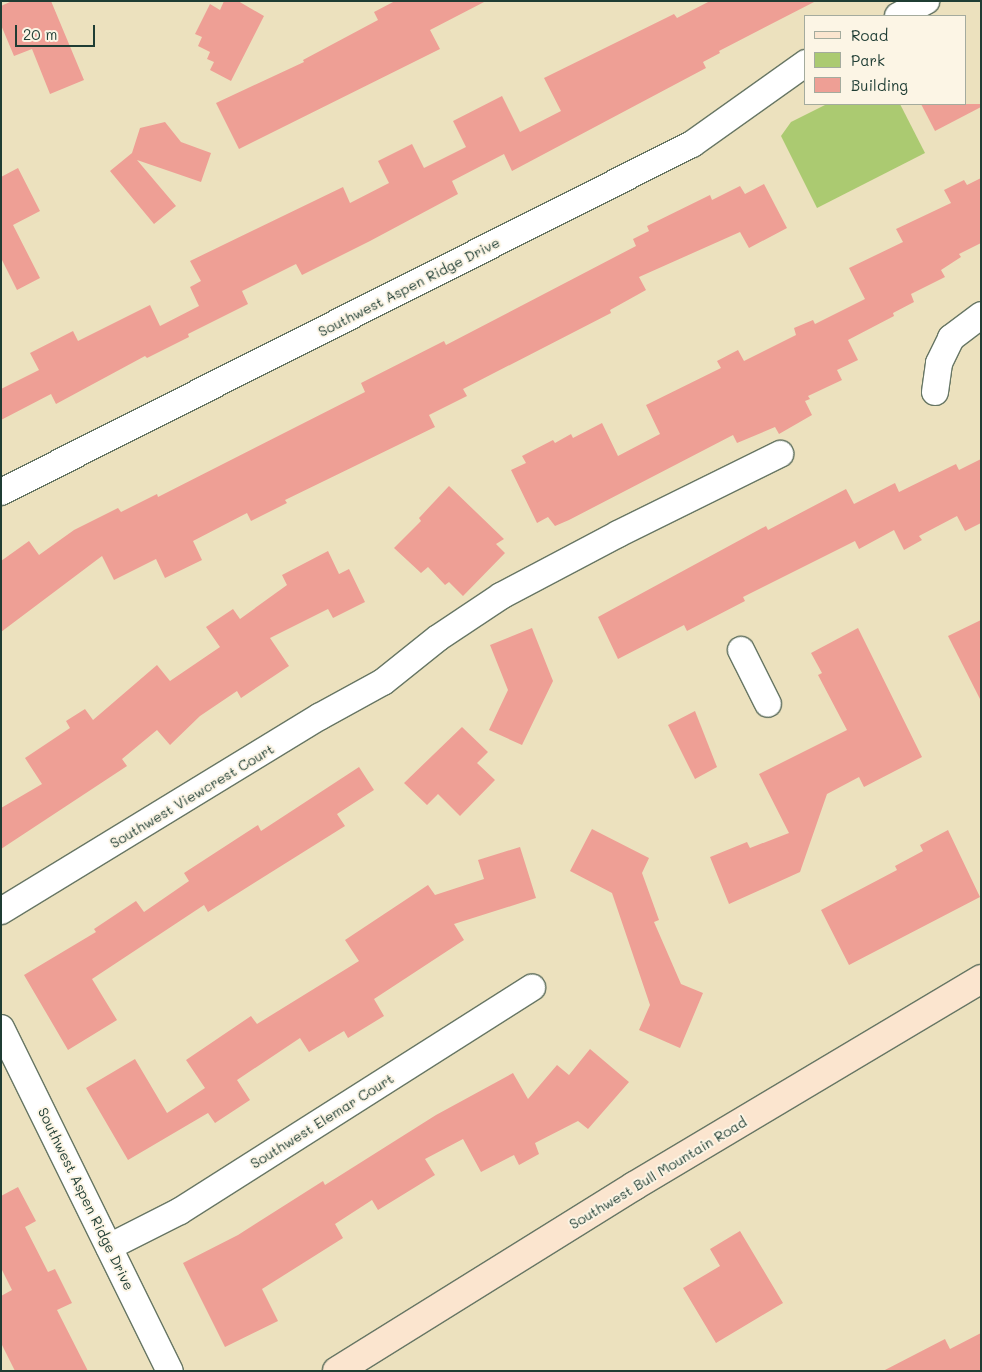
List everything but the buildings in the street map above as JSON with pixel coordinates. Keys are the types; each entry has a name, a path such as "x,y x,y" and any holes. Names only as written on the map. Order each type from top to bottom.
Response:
{"main road":[{"name":"Southwest Bull Mountain Road","path":"337,1371 634,1186 981,979"}],"street":[{"path":"900,15 926,1"},
{"name":"Southwest Aspen Ridge Drive","path":"1,492 692,144 804,64"},
{"path":"935,392 939,363 951,338 981,315"},
{"name":"Southwest Viewcrest Court","path":"1,911 319,717 383,682 438,638 502,596 618,534 780,454"},
{"path":"741,650 768,704"},
{"name":"Southwest Elemar Court","path":"109,1247 180,1211 532,988"},
{"name":"Southwest Aspen Ridge Drive","path":"1,1028 170,1371"}],"green space":[{"path":"825,105 901,105 925,153 817,208 781,136 791,122"}]}
